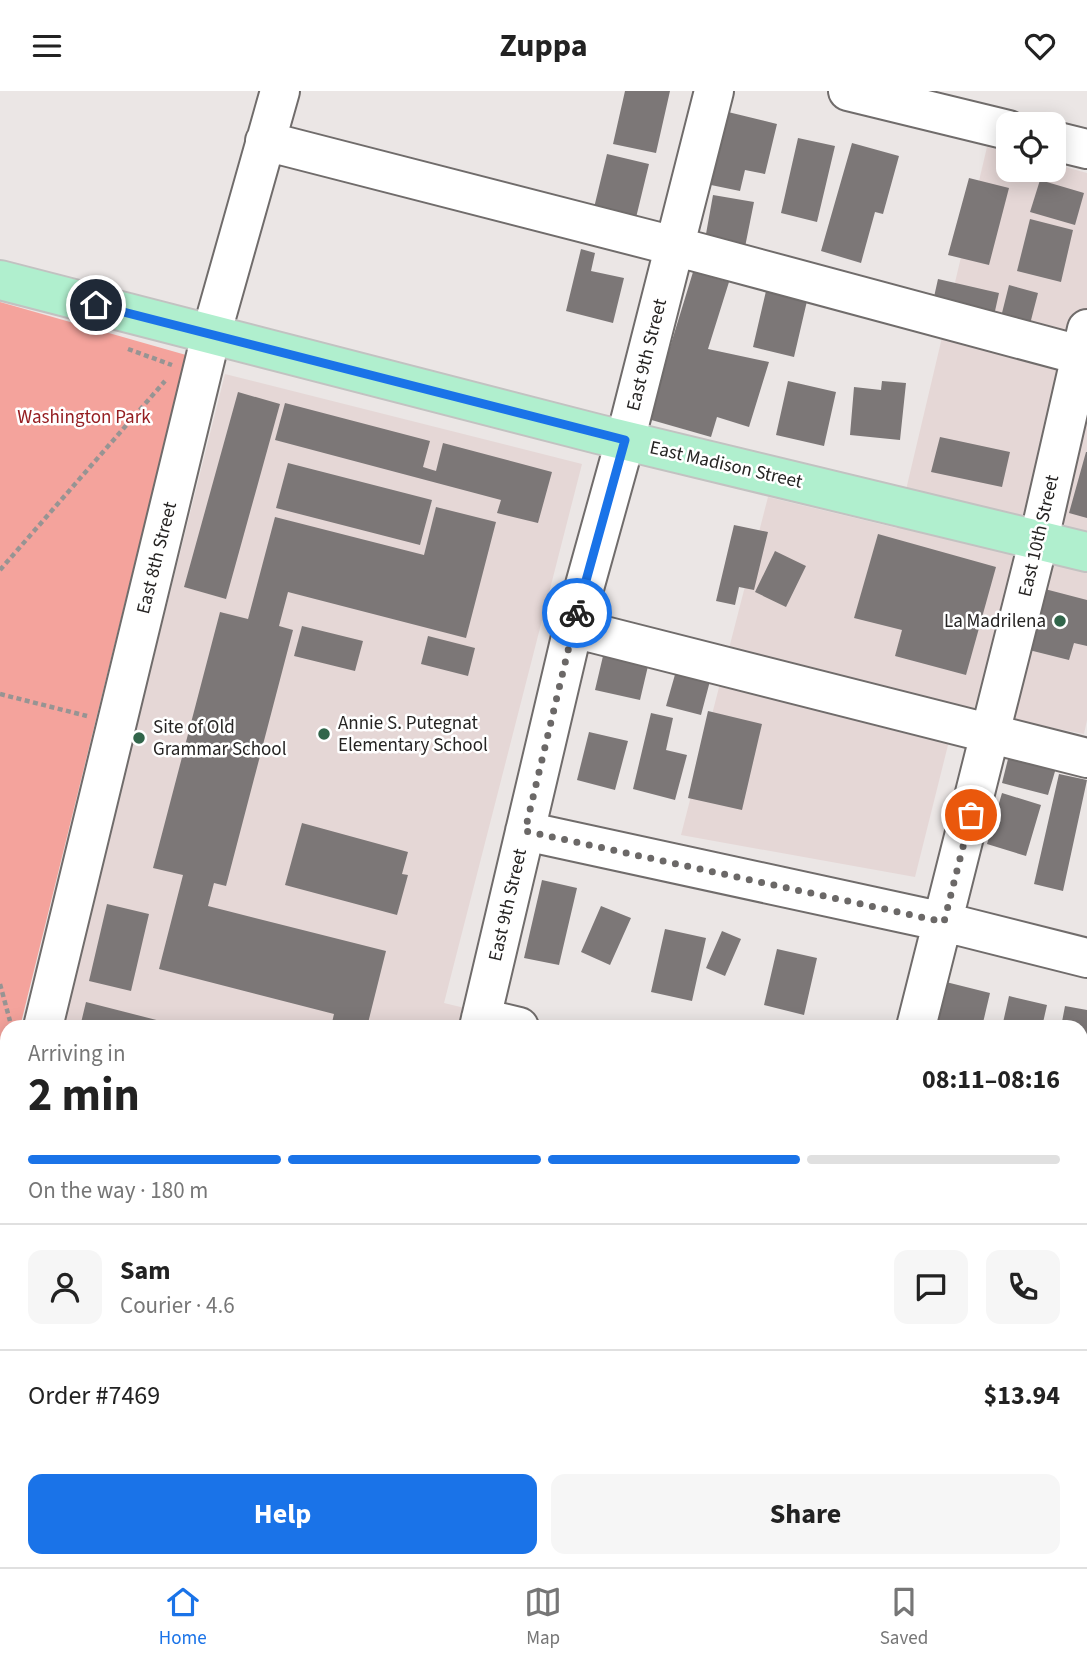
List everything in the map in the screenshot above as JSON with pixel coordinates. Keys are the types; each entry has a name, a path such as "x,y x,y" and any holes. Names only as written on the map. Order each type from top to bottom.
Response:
{"main road":[{"name":"East Madison Street","path":"0,280 625,440 1087,552"}],"street":[{"name":"East 8th Street","path":"45,1020 211,335 279,91"},
{"name":"East 9th Street","path":"481,1020 573,628 625,440 714,91"},
{"path":"848,91 996,127"},
{"path":"265,141 674,246 1085,347"},
{"path":"1066,144 1087,149"},
{"name":"East 10th Street","path":"918,1020 1085,347"},
{"path":"573,628 1087,758"},
{"path":"525,831 944,922 1087,958"}],"path":[{"path":"0,570 177,367"},
{"path":"0,694 117,723"},
{"path":"0,984 10,1020"}],"shaded area":[{"path":"987,147 996,149 996,182 1066,182 1066,167 1087,173 1087,720 1084,734 957,709 915,877 681,835 768,497 897,528"},
{"name":"Annie S. Putegnat Elementary School","path":"225,374 582,464 444,1003 515,1020 63,1020"}],"green space":[{"name":"Washington Park","path":"0,302 186,355 22,1020 0,1020"}],"building":[{"path":"625,91 670,91 656,153 613,144"},
{"path":"728,112 777,124 765,174 745,170 740,191 711,185"},
{"path":"798,138 835,146 817,222 781,213"},
{"path":"852,143 899,156 883,214 875,212 861,263 821,251"},
{"path":"607,154 649,164 634,226 592,216"},
{"path":"969,178 1009,188 989,265 948,255"},
{"path":"1039,182 1084,193 1075,225 1030,212"},
{"path":"713,195 754,202 744,252 704,245"},
{"path":"1030,219 1073,230 1061,282 1017,271"},
{"path":"581,249 595,253 591,271 624,278 613,323 566,311"},
{"path":"693,272 729,282 708,349 769,362 749,427 717,417 711,437 648,419"},
{"path":"938,279 999,293 993,320 932,306"},
{"path":"1009,285 1038,293 1029,328 1000,321"},
{"path":"766,291 807,301 794,357 753,347"},
{"path":"788,381 836,392 824,446 776,435"},
{"path":"882,381 906,383 900,440 850,435 854,387 881,390"},
{"path":"238,392 280,404 226,599 184,587"},
{"path":"285,403 430,441 423,467 436,471 443,443 552,472 538,523 497,513 501,500 275,440"},
{"path":"940,437 1010,452 1002,487 931,472"},
{"path":"1087,452 1087,518 1069,513"},
{"path":"288,463 432,500 420,545 276,508"},
{"path":"436,507 496,522 466,638 288,592 279,626 293,630 226,886 214,883 208,906 386,951 369,1020 333,1020 334,1014 159,969 183,875 153,868 220,612 248,619 275,517 424,555"},
{"path":"734,525 768,532 754,590 739,587 735,605 716,601"},
{"path":"878,534 996,567 966,675 895,656 902,630 854,618"},
{"path":"775,551 806,566 786,607 755,592"},
{"name":"La Madrilena","path":"1041,588 1087,600 1087,646 1074,643 1069,660 1025,649"},
{"path":"302,626 363,641 355,671 294,656"},
{"path":"428,636 475,648 468,676 421,664"},
{"path":"603,656 648,666 640,700 595,690"},
{"path":"676,671 710,681 701,715 666,706"},
{"path":"708,711 762,724 742,810 688,798"},
{"path":"651,713 673,718 666,750 687,755 675,800 633,789"},
{"path":"589,732 628,741 615,790 577,780"},
{"path":"1009,755 1056,768 1048,795 1002,783"},
{"path":"1059,774 1087,780 1063,891 1034,884"},
{"path":"1002,793 1041,805 1026,856 987,844"},
{"path":"302,823 408,852 402,874 408,875 397,915 285,885"},
{"path":"542,880 577,888 559,965 524,958"},
{"path":"107,904 149,914 131,991 89,981"},
{"path":"601,906 631,918 610,965 581,952"},
{"path":"665,929 706,938 692,1001 651,992"},
{"path":"722,931 741,939 725,976 706,968"},
{"path":"777,949 817,958 804,1015 764,1005"},
{"path":"946,982 990,993 984,1020 937,1020"},
{"path":"1009,996 1047,1005 1044,1020 1004,1020"},
{"path":"86,1002 156,1020 82,1020"},
{"path":"1065,1006 1087,1010 1087,1020 1062,1020"}],"way so far":[{"path":"577,613 525,831 944,922 971,815"}],"place":[{"name":"La Madrilena","path":"1060,621"},
{"name":"Annie S. Putegnat Elementary School","path":"324,734"},
{"name":"Site of Old Grammar School","path":"139,738"}],"route":[{"path":"96,305 625,440 577,613"}]}
